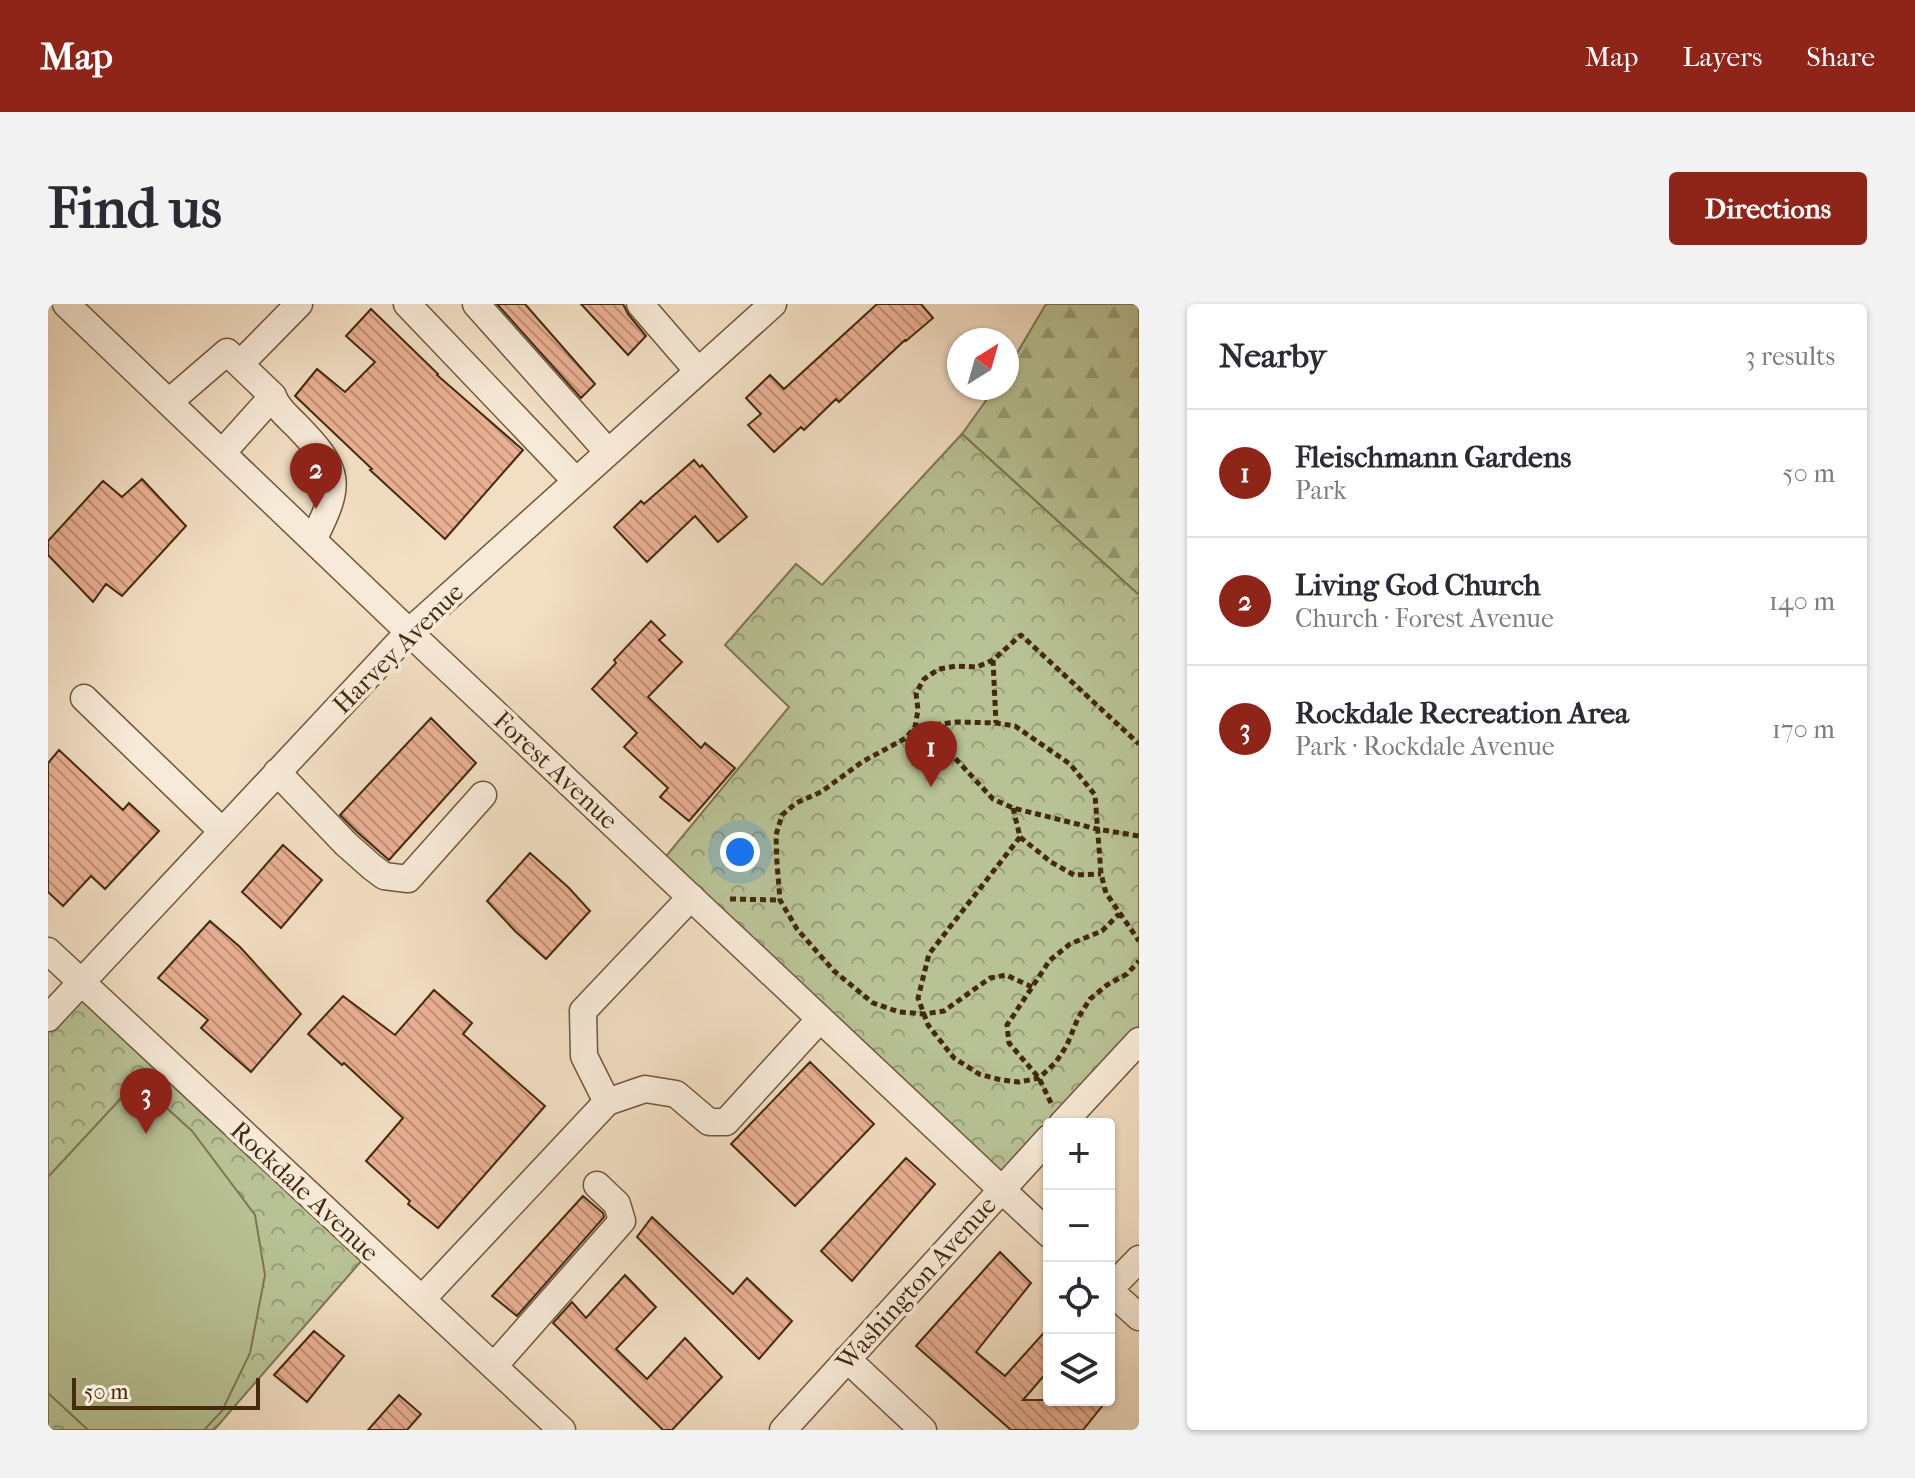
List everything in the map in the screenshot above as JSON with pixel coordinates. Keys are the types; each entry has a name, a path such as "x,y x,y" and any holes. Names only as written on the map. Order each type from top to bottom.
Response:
{"street":[{"name":"Forest Avenue","path":"66,304 409,632 1043,1228"},
{"path":"169,402 234,358 299,304"},
{"path":"407,304 576,481"},
{"path":"476,304 608,452"},
{"path":"640,304 698,371"},
{"name":"Harvey Avenue","path":"48,1018 409,632 773,304"},
{"path":"234,358 273,396 276,405 308,437 326,461 332,476 333,492 329,509 313,540"},
{"path":"222,453 273,396"},
{"path":"84,698 222,831"},
{"path":"277,772 372,867 384,876 408,879 483,795"},
{"path":"607,1102 584,1056 583,1011 697,903"},
{"name":"Rockdale Avenue","path":"48,951 494,1366 551,1426"},
{"path":"422,1299 607,1102 645,1089 676,1094 709,1122 726,1122 820,1019"},
{"name":"Washington Avenue","path":"1063,1118 1133,1058"},
{"name":"Washington Avenue","path":"783,1430 1043,1139"},
{"path":"494,1366 622,1221 617,1204 597,1185"},
{"path":"1115,1284 1139,1259"},
{"path":"1115,1295 1139,1317"},
{"path":"847,1359 923,1430"}],"path":[{"path":"1032,987 1006,975 990,978 944,1011 924,1014 899,1012 873,1003 824,960 797,929 780,900 776,835 782,815 862,762 906,738 915,727 918,710 916,693 924,679 939,669 977,667 993,660 1021,635 1139,744"},
{"path":"993,660 996,723"},
{"path":"915,727 957,722 1015,726 1070,764 1095,795 1101,874 1106,893 1139,941"},
{"path":"936,725 940,742 993,799 1013,808 1139,836"},
{"path":"1013,808 1020,837 1051,862 1074,875 1101,874"},
{"path":"1020,837 929,954 918,998 928,1025 954,1058 979,1074 1019,1082 1039,1078 1056,1062 1067,1045 1090,999 1127,974 1139,961"},
{"path":"697,903 729,899 780,900"},
{"path":"1054,1118 1052,1105 1039,1078 1009,1043 1007,1025 1050,960 1070,944 1102,931 1119,914"}],"green space":[{"path":"1046,304 1139,304 1139,595 962,434 986,400 1019,400 1019,350"},
{"path":"962,434 1139,595 1139,1041 1068,1118 1043,1118 1043,1144 1001,1189 658,866 789,707 725,645 796,564 822,585"},
{"path":"81,982 370,1251 214,1430 48,1430 48,1018"},
{"path":"137,1081 192,1131 255,1215 265,1275 250,1353 222,1411 204,1430 88,1430 48,1393 48,1177"}],"building":[{"path":"497,304 525,304 595,384 581,398"},
{"path":"581,304 623,304 646,336 628,355"},
{"path":"877,304 921,304 933,318 839,402 836,399 804,430 801,427 774,452 748,425 761,414 746,398 770,375 784,389"},
{"path":"371,309 437,375 523,450 445,539 295,396 317,369 345,392 375,362 346,336"},
{"path":"694,460 700,467 702,465 747,517 718,542 695,516 647,562 614,527 641,501 644,504"},
{"path":"142,479 186,526 122,596 106,584 93,602 48,555 48,541 103,481 122,497"},
{"path":"651,621 665,635 659,640 682,662 648,697 701,748 705,743 735,768 689,821 660,797 668,788 624,747 637,733 592,689"},
{"path":"431,718 476,763 389,860 340,815"},
{"path":"59,750 123,810 129,803 159,831 105,889 91,876 63,906 48,892 48,763"},
{"path":"283,845 322,880 281,928 242,892"},
{"path":"530,853 590,911 546,959 487,901"},
{"path":"210,921 240,947 301,1014 251,1072 201,1028 208,1020 158,978"},
{"path":"434,990 472,1023 463,1034 545,1106 438,1228 408,1204 410,1201 366,1161 403,1118 308,1034 343,996 395,1035"},
{"path":"810,1062 874,1124 795,1206 731,1144"},
{"path":"906,1158 935,1184 852,1281 821,1251"},
{"path":"583,1196 604,1217 517,1316 492,1296"},
{"path":"652,1217 733,1294 747,1278 792,1321 759,1359 637,1237"},
{"path":"1000,1252 1031,1283 976,1352 1005,1376 1043,1334 1043,1377 1023,1400 1043,1400 1043,1406 1102,1406 1083,1430 1011,1430 916,1346"},
{"path":"625,1275 656,1307 616,1349 647,1379 685,1338 722,1377 672,1430 663,1430 553,1323 572,1302 586,1318"},
{"path":"314,1331 344,1356 307,1402 274,1375"},
{"path":"399,1395 421,1414 407,1430 368,1430"}],"place":[{"name":"Living God Church","path":"316,509"},
{"name":"Fleischmann Gardens","path":"931,787"},
{"name":"Rockdale Recreation Area","path":"146,1134"}]}
